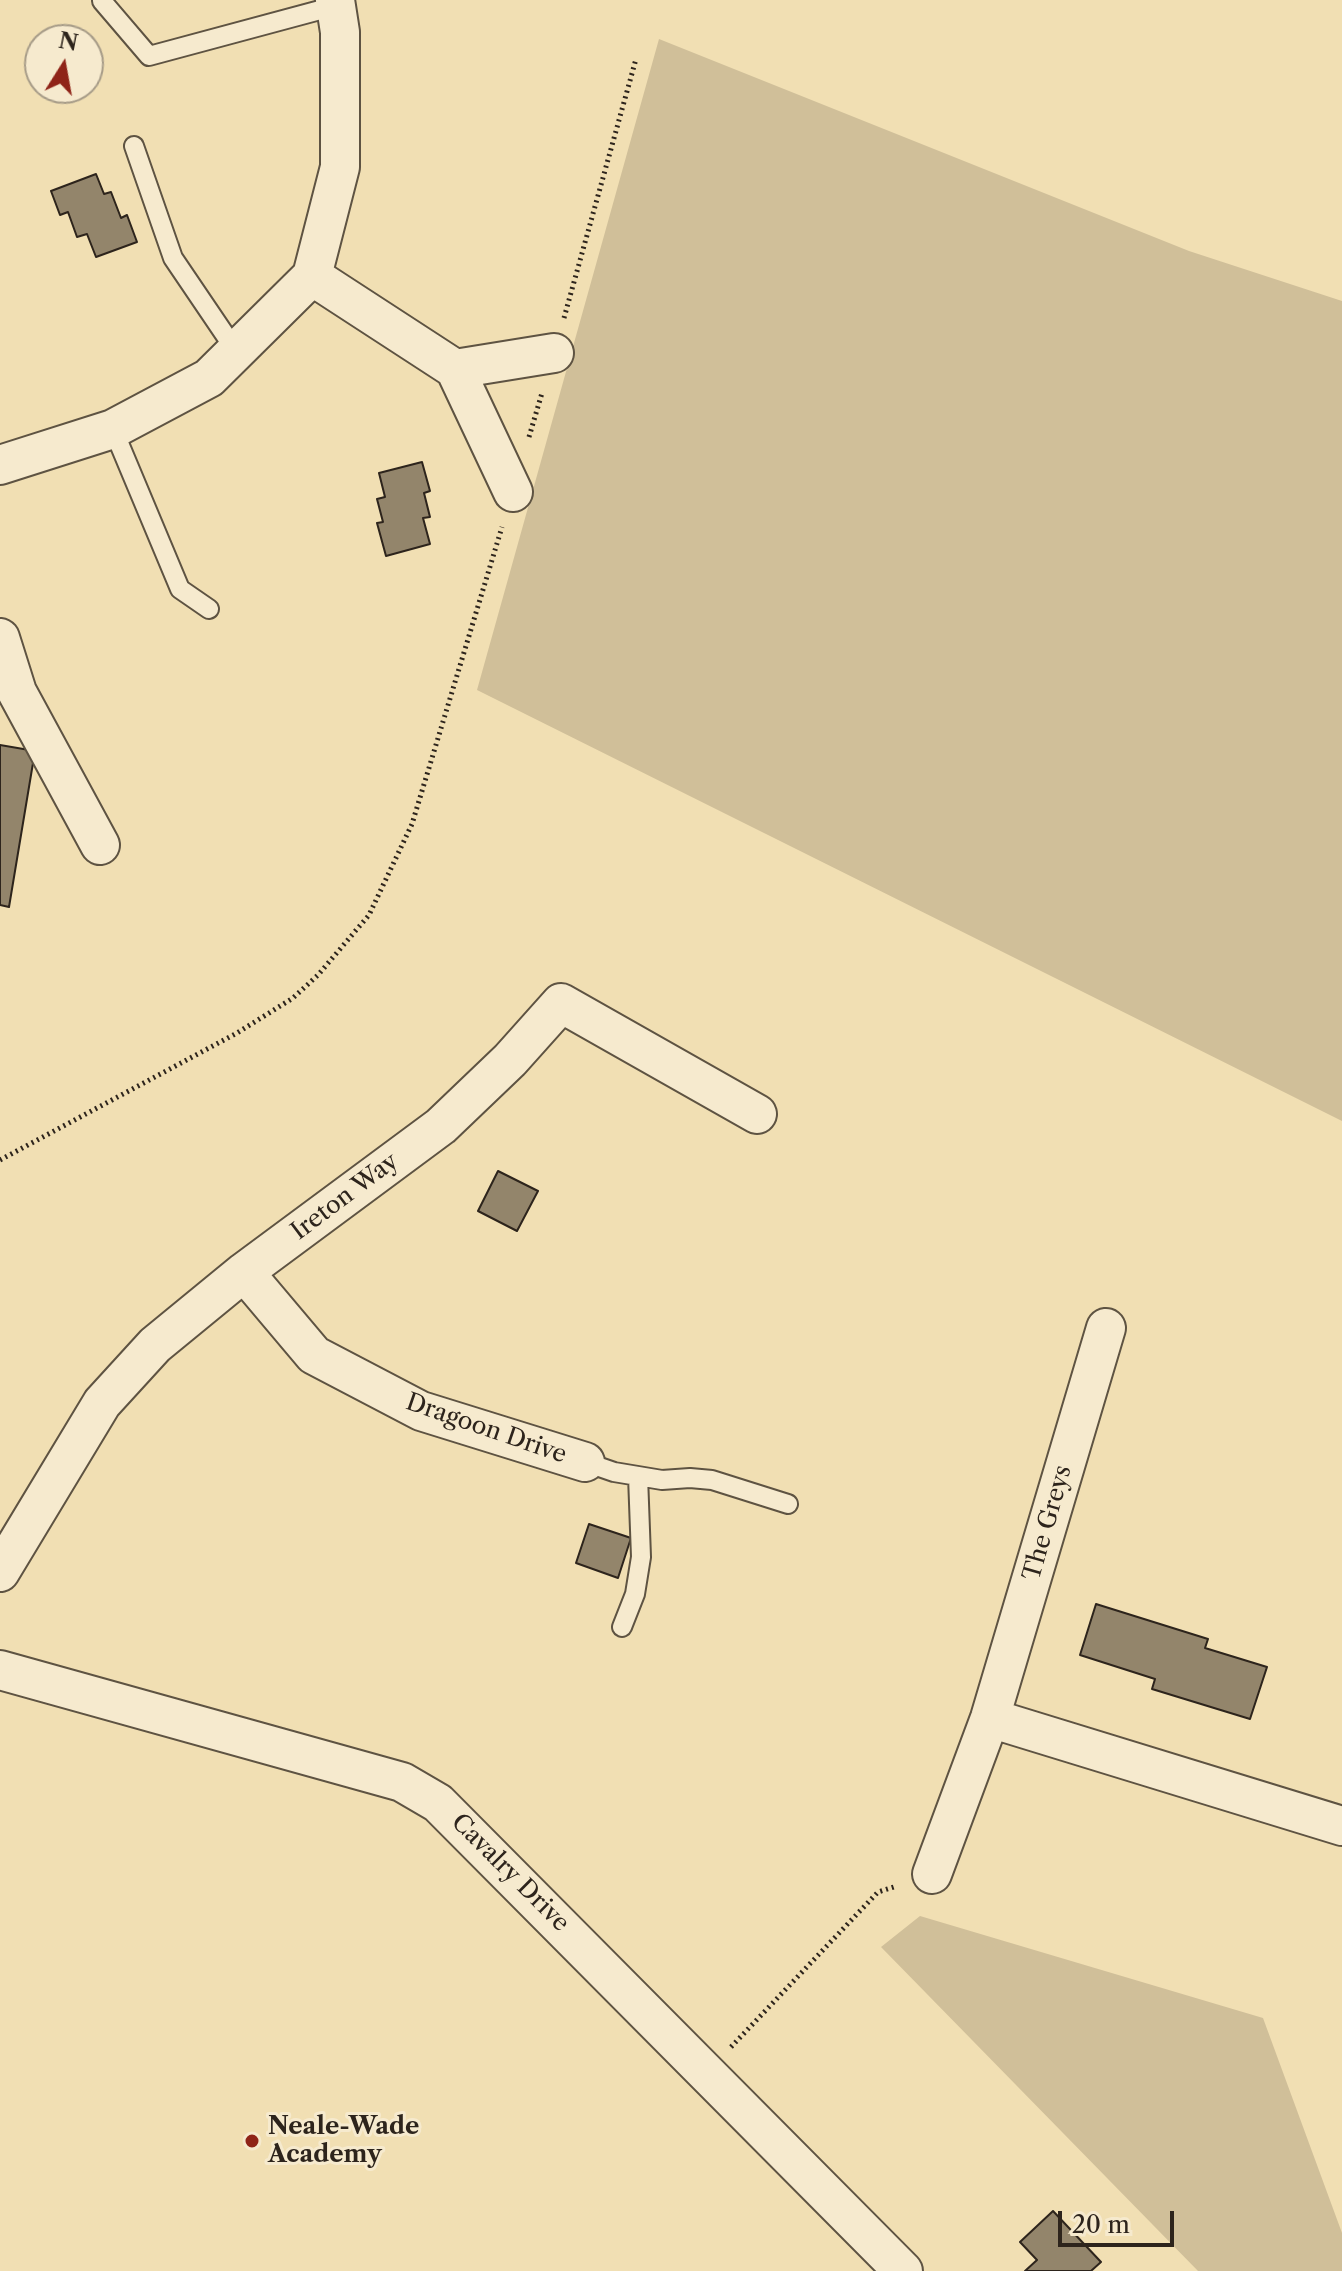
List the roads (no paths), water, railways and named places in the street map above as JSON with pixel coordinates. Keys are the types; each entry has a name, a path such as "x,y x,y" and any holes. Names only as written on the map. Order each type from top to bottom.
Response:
{"street":[{"path":"0,465 113,429 209,378 312,276 340,167 340,32 335,3"},
{"path":"312,276 455,369 513,492"},
{"path":"455,369 554,353"},
{"path":"0,638 17,692 100,845"},
{"name":"Ireton Way","path":"0,1572 102,1403 155,1345 244,1272 441,1126 510,1060 561,1003 757,1114"},
{"name":"Dragoon Drive","path":"244,1272 314,1355 421,1411 585,1462"},
{"name":"The Greys","path":"932,1874 990,1718 1106,1328"},
{"name":"Cavalry Drive","path":"0,1670 402,1782 438,1803 903,2271"},
{"path":"990,1718 1342,1826"}],"lane":[{"path":"102,1 149,56 335,3"},
{"path":"134,146 173,258 236,351"},
{"path":"113,429 180,589 209,609"},
{"path":"585,1462 614,1472 662,1480 712,1480 788,1504"},
{"path":"622,1627 635,1594 641,1557 638,1476"}],"place":[{"name":"Neale-Wade Academy","path":"252,2141"}]}
